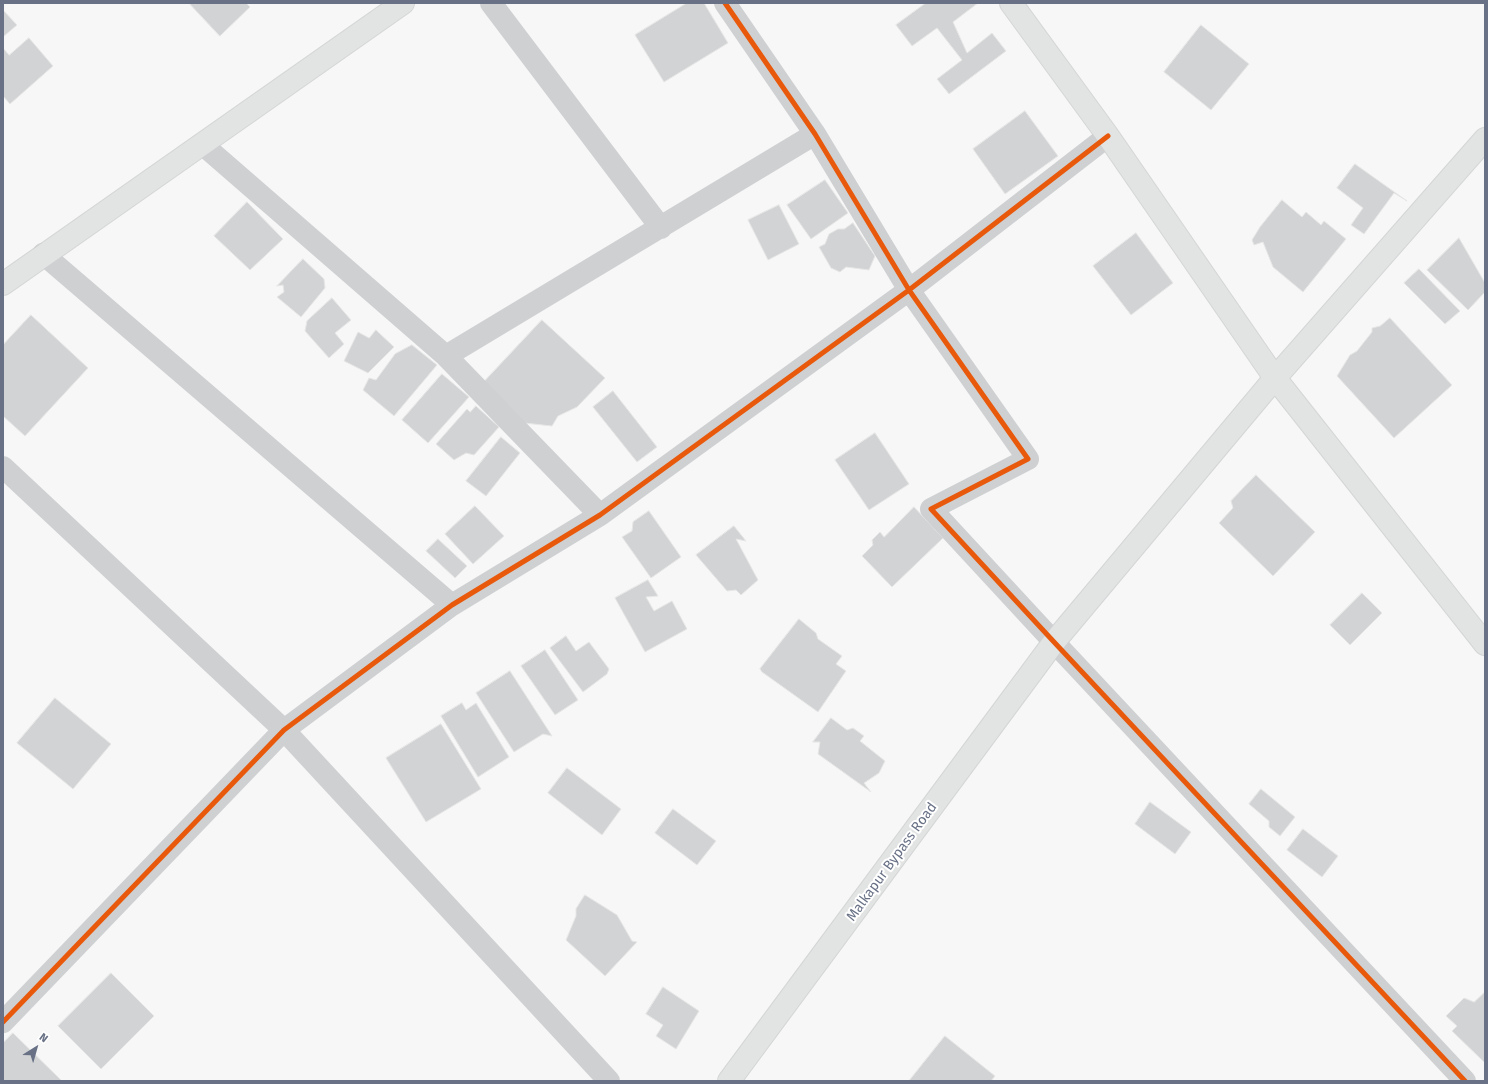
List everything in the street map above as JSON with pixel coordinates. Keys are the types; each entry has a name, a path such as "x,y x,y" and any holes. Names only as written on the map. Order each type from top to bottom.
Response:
{"street":[{"path":"3,284 43,254 403,3"},
{"path":"491,3 661,228"},
{"path":"725,3 815,134 909,290 1028,459 931,509 1465,1081"},
{"path":"1011,3 1108,136 1275,378 1485,644"},
{"path":"446,356 815,134"},
{"path":"3,1022 284,730 452,605 600,515 909,290 1108,136"},
{"name":"Malkapur Bypass Road","path":"729,1081 1054,642 1275,378 1485,139"},
{"path":"202,144 446,356 600,515"},
{"path":"43,254 452,605"},
{"path":"3,467 284,730 609,1081"}],"building":[{"path":"189,3 246,3 250,7 220,36"},
{"path":"687,3 704,3 728,43 664,82 635,35"},
{"path":"926,3 978,3 953,22 967,53 992,33 1006,51 949,94 937,79 962,60 937,28 912,46 896,25"},
{"path":"3,10 17,25 3,37"},
{"path":"1201,25 1249,64 1211,110 1164,72"},
{"path":"29,38 53,66 10,104 3,96 3,48 9,55"},
{"path":"1025,111 1058,156 1005,194 973,149"},
{"path":"1355,164 1407,201 1394,193 1364,234 1351,225 1363,208 1337,188"},
{"path":"825,180 848,213 811,239 787,205"},
{"path":"1282,200 1302,217 1306,212 1321,225 1324,221 1346,239 1303,292 1273,267 1263,242 1254,245 1252,240 1260,227"},
{"path":"247,202 283,239 250,270 214,236"},
{"path":"779,205 799,244 768,260 748,220"},
{"path":"853,223 875,256 869,270 846,267 840,272 831,268 819,247 825,244 829,234 838,229 844,229"},
{"path":"1136,233 1173,283 1131,315 1093,266"},
{"path":"1459,238 1485,283 1485,292 1468,310 1427,270"},
{"path":"303,259 324,279 325,288 301,317 277,297 284,292 283,285 277,286"},
{"path":"1419,269 1460,311 1445,324 1404,283"},
{"path":"332,298 351,320 335,333 344,344 329,358 305,331 307,321"},
{"path":"31,315 88,368 25,436 3,416 3,345"},
{"path":"1390,318 1452,385 1394,438 1337,376 1350,355 1357,351 1372,332 1372,328 1380,326"},
{"path":"542,320 605,378 577,407 558,416 552,426 524,423 482,384"},
{"path":"376,330 394,347 368,373 344,361 358,332 369,338"},
{"path":"412,345 437,365 394,416 363,390 369,378 376,380 395,354"},
{"path":"442,374 469,397 428,443 402,420"},
{"path":"613,391 657,447 637,462 593,407"},
{"path":"476,406 499,427 474,455 466,453 454,460 436,444 467,409 470,412"},
{"path":"875,433 909,484 869,510 835,460"},
{"path":"501,437 520,453 486,496 466,481"},
{"path":"1256,475 1315,532 1273,576 1219,523 1233,508 1231,501"},
{"path":"475,506 504,536 473,564 445,534"},
{"path":"914,507 943,538 892,587 862,556 873,545 872,540 880,532 884,537"},
{"path":"649,511 681,557 651,578 622,537 632,531 633,522"},
{"path":"734,526 746,541 736,539 758,580 741,595 736,590 727,591 696,555"},
{"path":"438,539 467,566 455,578 426,551"},
{"path":"648,580 658,596 646,597 654,611 672,601 687,629 645,652 615,598"},
{"path":"1362,593 1382,613 1350,645 1330,625"},
{"path":"799,619 816,633 818,639 842,656 836,664 846,671 818,712 762,672 760,669"},
{"path":"566,636 576,651 589,642 609,669 607,674 583,692 550,648"},
{"path":"545,650 578,700 555,715 521,666"},
{"path":"510,671 552,736 543,734 514,752 476,693"},
{"path":"55,698 111,744 73,789 17,743"},
{"path":"462,703 466,710 476,703 509,757 478,777 441,716"},
{"path":"831,718 847,730 853,728 864,736 860,741 885,761 879,773 864,783 871,792 818,754 820,742 813,742"},
{"path":"441,724 481,789 426,822 386,758"},
{"path":"567,768 621,809 602,835 548,793"},
{"path":"1261,789 1295,817 1280,836 1269,827 1269,821 1249,804"},
{"path":"1150,802 1191,832 1175,854 1135,824"},
{"path":"673,809 716,841 697,865 655,833"},
{"path":"1303,829 1338,856 1322,877 1287,850"},
{"path":"585,895 617,915 632,941 637,942 605,976 566,940 576,916 576,909"},
{"path":"111,973 154,1016 101,1069 58,1026"},
{"path":"663,987 699,1011 676,1049 656,1036 663,1025 646,1014"},
{"path":"1485,992 1485,1063 1452,1031 1457,1026 1446,1016 1464,998 1474,1002"},
{"path":"13,1033 62,1081 3,1081 3,1043"},
{"path":"945,1036 995,1076 991,1081 909,1081"}],"cycle path":[{"path":"725,3 815,134 909,290 1028,459 931,509 1465,1081"},
{"path":"3,1022 284,730 452,605 600,515 909,290 1108,136"}]}
